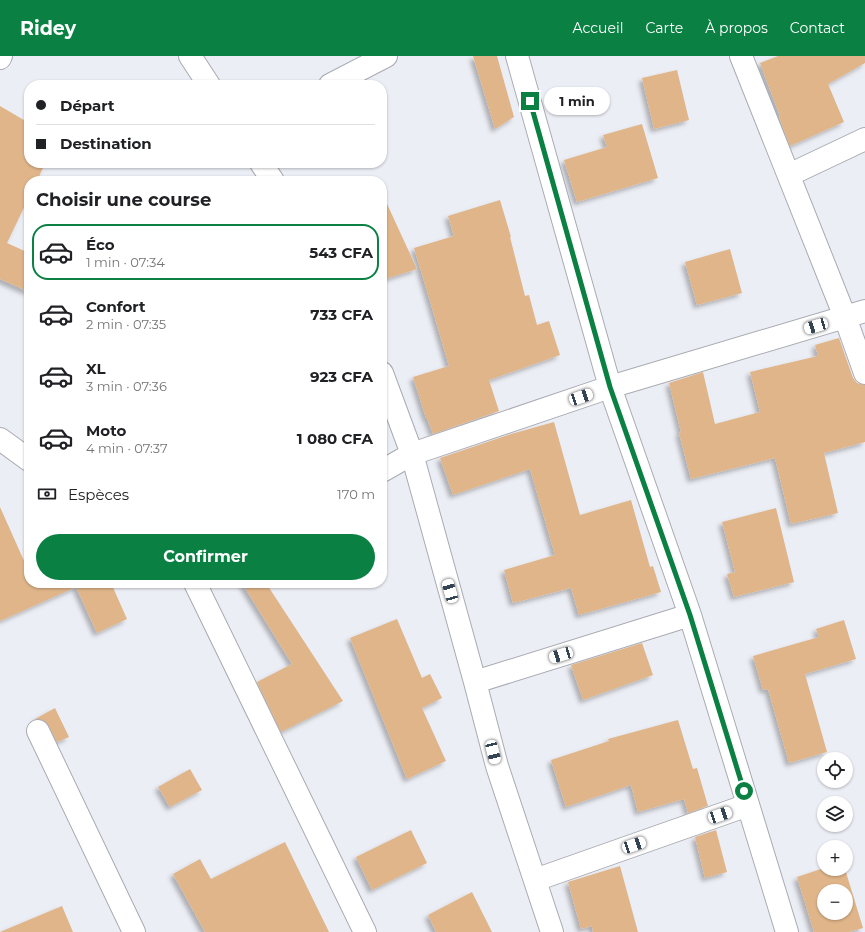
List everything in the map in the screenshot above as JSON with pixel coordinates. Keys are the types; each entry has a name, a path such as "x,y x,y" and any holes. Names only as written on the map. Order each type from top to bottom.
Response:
{"street":[{"path":"190,56 205,80"},
{"path":"340,80 386,56"},
{"path":"517,56 610,387 690,615 787,932"},
{"path":"741,56 789,175 855,314 865,373"},
{"path":"789,175 865,139"},
{"path":"387,468 412,454 610,387 855,314"},
{"path":"387,386 412,454 497,766 552,932"},
{"path":"0,439 24,456"},
{"path":"198,588 365,932"},
{"path":"475,682 690,615"},
{"path":"38,731 134,932"},
{"path":"535,880 748,805"}],"building":[{"path":"473,56 497,56 514,117 495,129"},
{"path":"778,56 865,56 865,63 828,84 844,122 790,146 760,63"},
{"path":"677,70 689,120 654,129 642,78"},
{"path":"0,106 24,120 24,168 43,168 39,176 24,176 24,207 7,243 24,251 24,290 0,279"},
{"path":"642,124 658,178 577,202 564,160 607,147 603,135"},
{"path":"500,200 511,237 525,296 529,295 537,325 549,321 560,355 489,380 499,411 433,434 426,418 413,377 449,366 414,248 454,236 448,216"},
{"path":"387,204 417,269 387,278"},
{"path":"730,249 742,293 697,305 685,262"},
{"path":"839,338 853,378 857,383 865,385 865,442 824,453 838,513 791,524 775,458 691,479 679,433 681,432 669,383 703,372 715,424 760,412 750,372 818,356 815,345"},
{"path":"554,422 580,515 631,500 650,567 653,566 661,592 579,615 571,588 513,603 504,570 555,555 530,469 453,495 440,458 511,434"},
{"path":"0,507 24,561 24,588 74,588 0,621"},
{"path":"776,508 794,582 734,597 727,574 735,572 722,522"},
{"path":"76,588 113,588 127,619 97,633"},
{"path":"245,588 269,588 343,701 281,732 257,682 292,664"},
{"path":"397,619 422,678 430,674 442,698 422,708 446,761 407,779 350,638"},
{"path":"844,620 856,659 805,674 827,752 817,752 817,755 789,763 768,689 763,690 753,656 819,637 816,629"},
{"path":"642,643 653,675 583,700 571,665"},
{"path":"55,708 69,737 57,742 45,721 35,719"},
{"path":"678,720 693,769 697,768 708,806 688,813 684,799 638,812 631,785 566,807 551,760 609,741 608,739"},
{"path":"190,769 202,790 170,807 158,787"},
{"path":"411,830 427,863 372,890 356,857"},
{"path":"716,830 727,872 705,878 695,837"},
{"path":"285,842 329,932 205,932 173,874 200,859 211,879"},
{"path":"620,866 638,932 593,932 592,926 581,929 568,882"},
{"path":"817,870 817,876 847,876 850,884 817,884 817,920 853,920 853,895 863,928 849,932 814,932 797,877"},
{"path":"472,892 492,932 436,932 428,915"},
{"path":"62,906 73,932 0,932"}],"route":[{"path":"530,101 610,387 690,615 744,791"}]}
